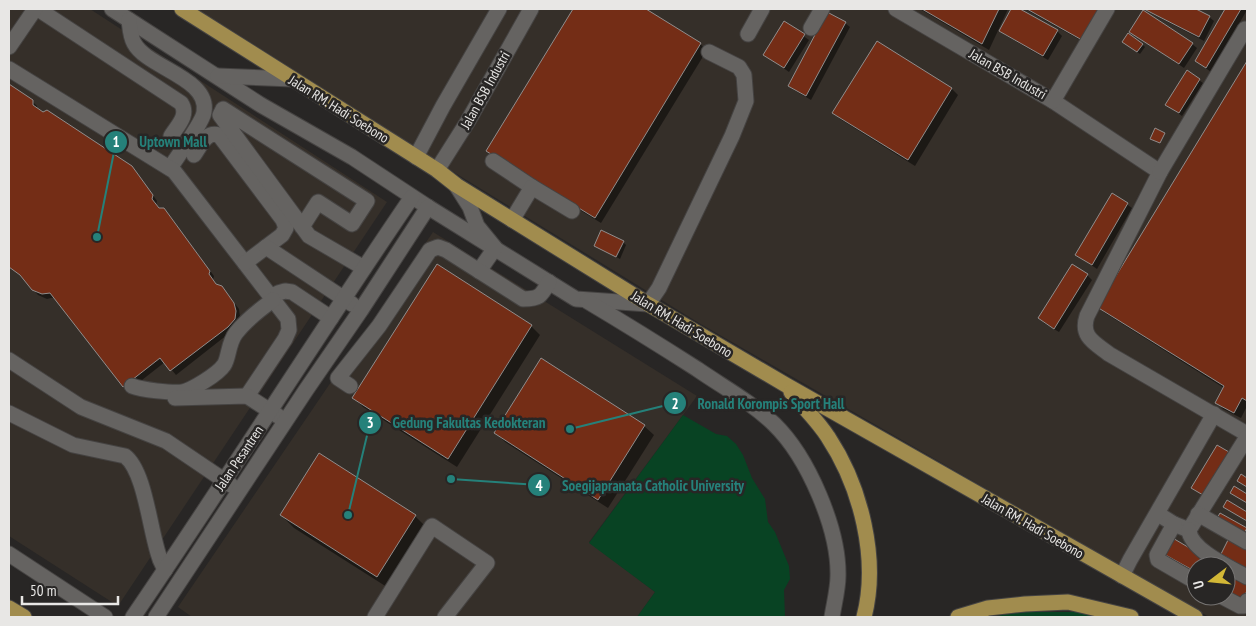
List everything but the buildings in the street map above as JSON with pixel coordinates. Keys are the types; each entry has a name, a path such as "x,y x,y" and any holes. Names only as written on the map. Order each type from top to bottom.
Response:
{"main road":[{"name":"Jalan RM. Hadi Soebono","path":"190,11 292,79 437,170 456,185 648,304 786,385 1195,617"},
{"path":"786,385 828,436 851,481 862,516 867,545 869,572 864,617"},
{"path":"958,617 988,608 1068,602 1131,617"},
{"path":"9,608 24,617"}],"street":[{"path":"9,47 36,9 182,103 185,108 185,114 171,136"},
{"path":"112,9 261,105 352,157 576,300 587,301 602,300 648,304 659,288 728,145 746,101 744,75 739,67 709,52"},
{"path":"499,9 523,23"},
{"name":"Jalan BSB Industri","path":"416,157 499,9"},
{"name":"Jalan BSB Industri","path":"437,170 468,121 531,9"},
{"path":"748,34 762,9"},
{"path":"811,28 822,9"},
{"name":"Jalan BSB Industri","path":"896,9 1054,101 1107,9"},
{"path":"129,20 133,41 140,51 200,92 205,103 204,114 170,168"},
{"path":"1204,556 1194,543 1189,530 1247,435 1109,354 1090,339 1085,332 1085,324 1087,316 1160,172 1245,30"},
{"path":"9,69 174,171 245,263 276,296 288,319 289,330 286,339 248,396"},
{"path":"217,76 292,79"},
{"path":"1054,101 1160,172"},
{"path":"302,227 318,202 352,224 367,201 223,109 220,115 302,227 309,236 364,268"},
{"path":"194,155 207,136 213,133 219,135 283,220 286,228 282,235 245,263"},
{"path":"493,161 572,212"},
{"path":"456,185 470,206 477,226 495,248"},
{"path":"512,220 532,187"},
{"name":"Jalan Pesantren","path":"133,617 412,197"},
{"name":"Jalan Pesantren","path":"156,617 428,207"},
{"path":"266,247 361,310"},
{"path":"350,386 338,378 379,326 430,250 438,247 446,250 524,299 533,299 541,296 549,282"},
{"path":"479,271 495,248"},
{"path":"286,421 248,396 139,398 130,388 182,392 217,372 225,364 234,335 250,317 285,291 292,292 331,318"},
{"path":"587,301 724,386 760,412 786,437 814,483 828,518 838,576 832,617"},
{"path":"9,360 81,407 166,441 240,490"},
{"path":"9,413 73,445 125,456 131,460 139,480 159,556 165,570"},
{"path":"1122,576 1214,414"},
{"path":"1158,514 1174,524 1189,530"},
{"path":"1198,514 1247,542"},
{"path":"1174,524 1157,555 1158,560 1186,576"},
{"path":"376,617 432,526 487,563 445,617"},
{"path":"9,554 105,617"},
{"path":"1236,604 1244,606 1247,601"}],"shaded area":[{"path":"9,9 90,9 387,202 118,606 9,536"},
{"path":"188,9 1247,9 1247,617 1209,617 1190,606 1236,606 1236,556 1186,556 1186,604 699,323"},
{"path":"433,232 697,396 589,542 655,592 637,617 192,617 178,607"}],"green space":[{"path":"683,415 716,434 727,436 736,444 743,455 752,478 765,499 768,522 775,532 789,566 790,579 784,590 785,617 637,617 655,592 589,543"},
{"path":"1018,612 1079,612 1105,617 991,617"}],"place":[{"name":"Uptown Mall","path":"97,237"},
{"name":"Ronald Korompis Sport Hall","path":"570,429"},
{"name":"Soegijapranata Catholic University","path":"451,479"},
{"name":"Gedung Fakultas Kedokteran","path":"348,515"}]}
